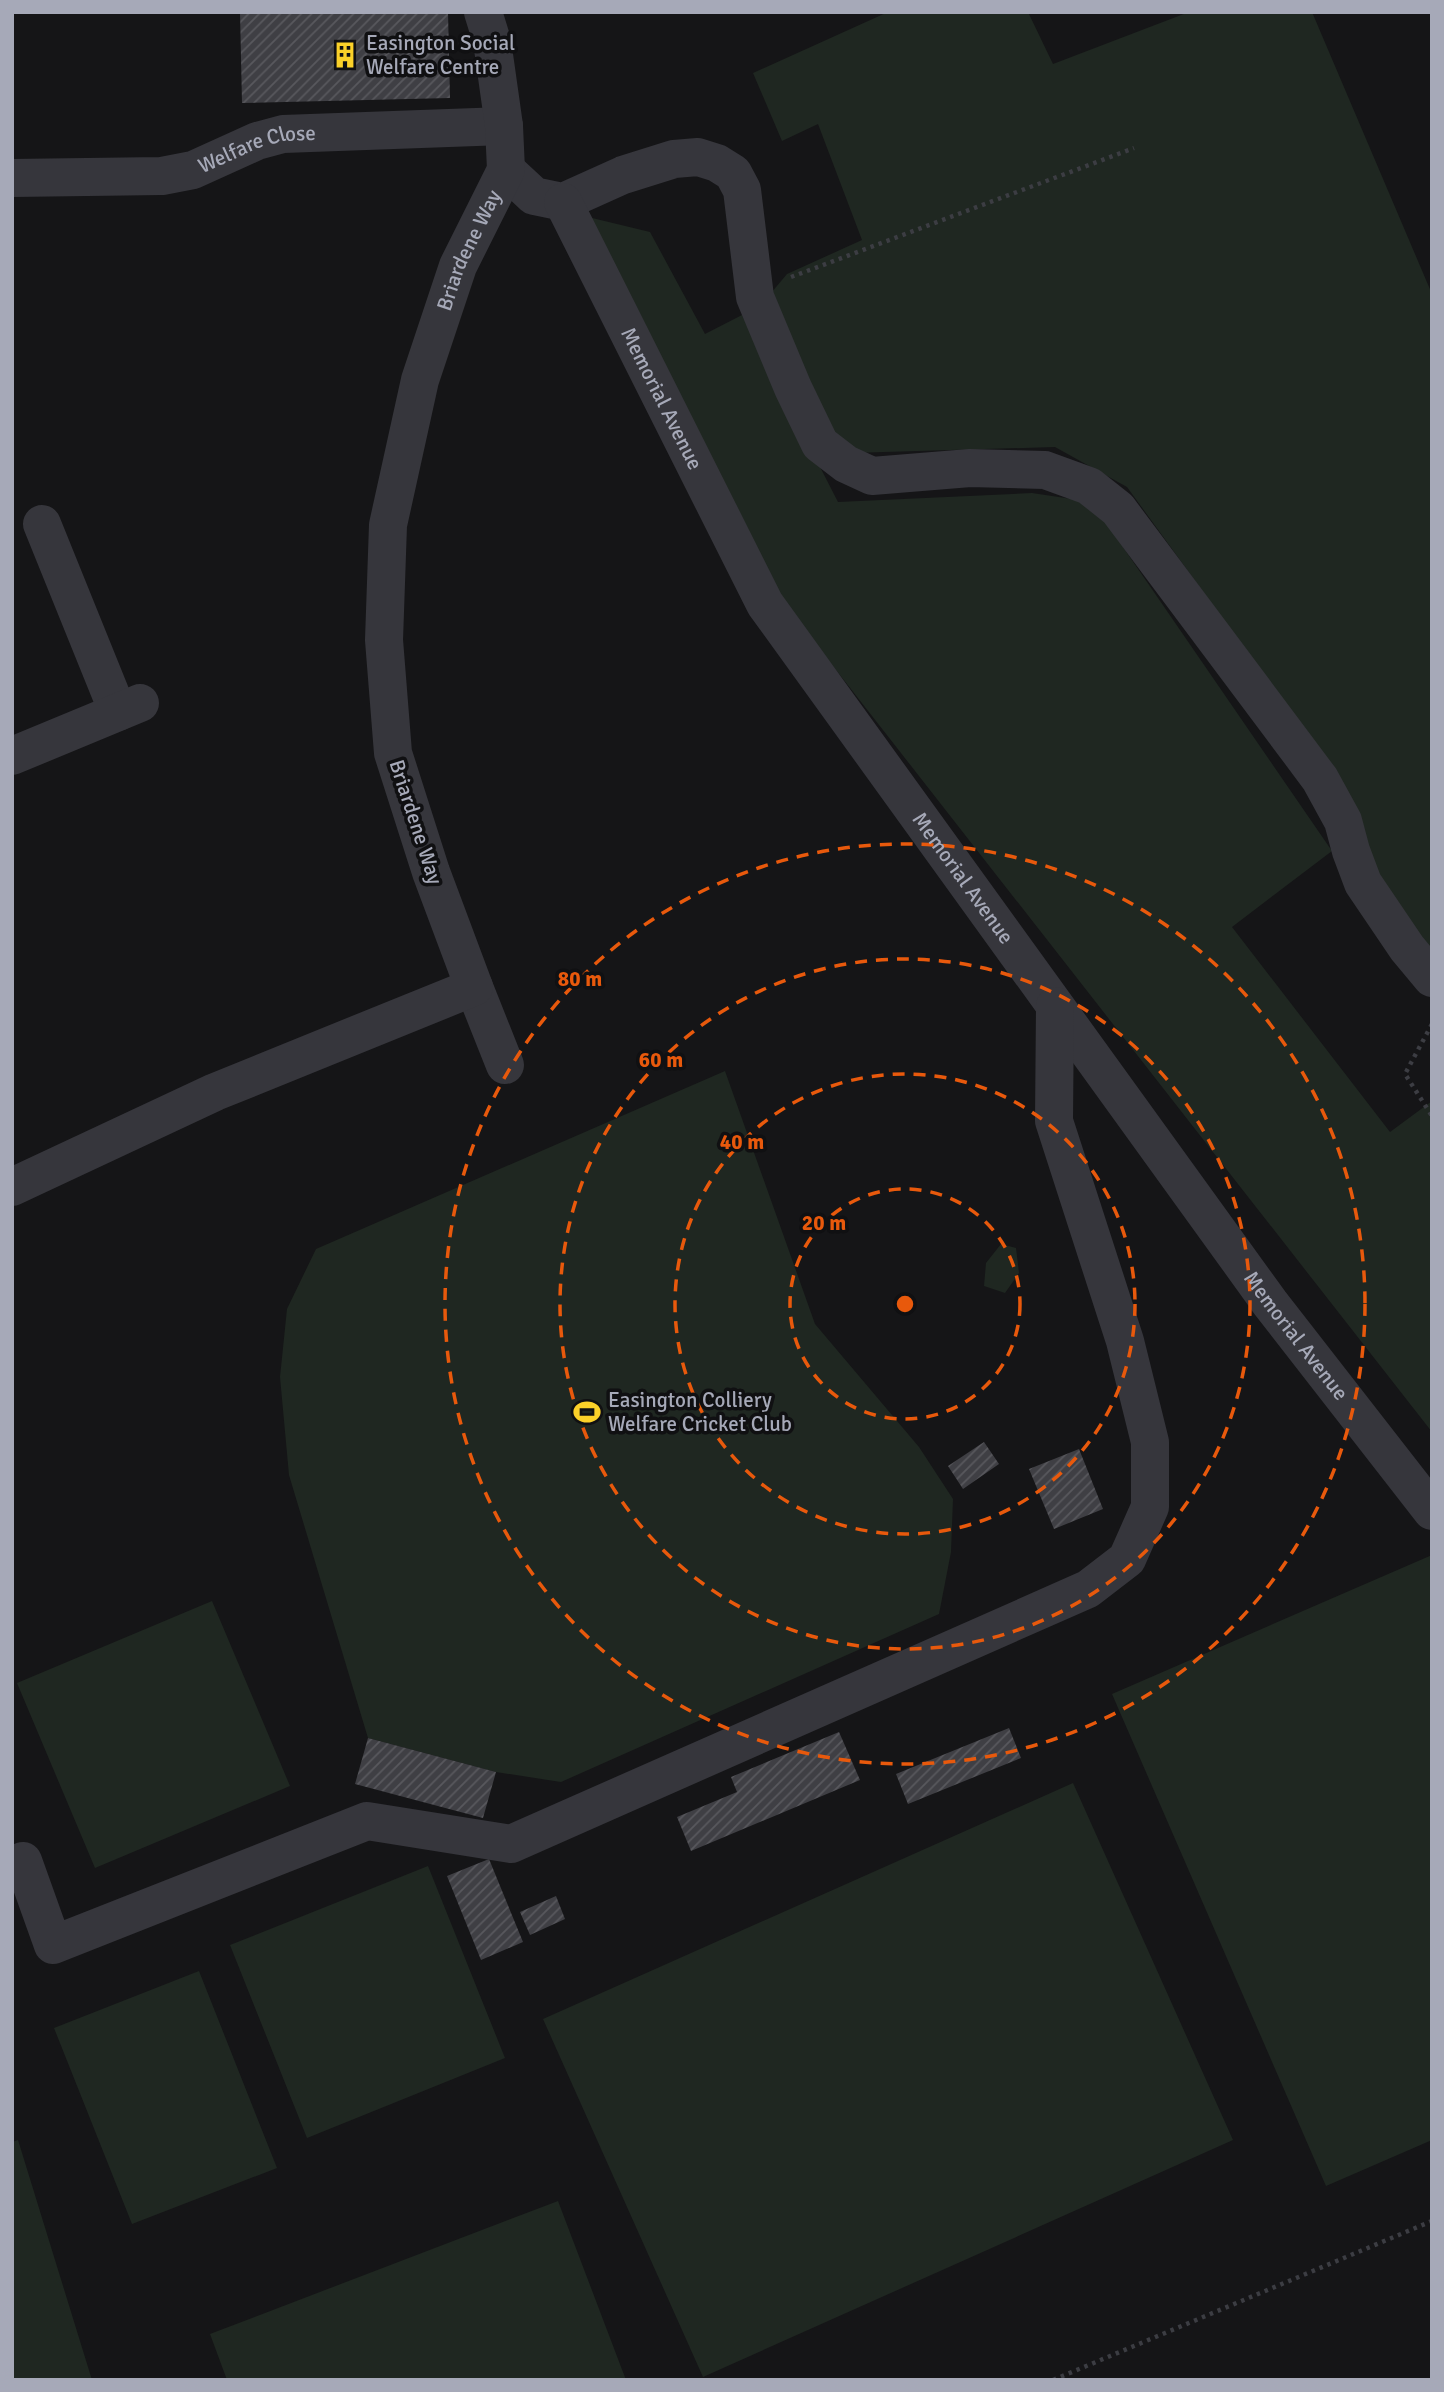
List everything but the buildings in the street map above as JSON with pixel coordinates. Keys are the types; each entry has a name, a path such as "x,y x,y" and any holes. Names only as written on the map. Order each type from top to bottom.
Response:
{"street":[{"path":"483,12 492,41 504,126 506,170 534,196 564,202 622,175 674,159 698,157 718,163 733,173 742,190 755,297 820,444 846,464 872,476 970,468 1045,470 1089,486 1118,509 1320,779 1343,821 1363,883 1407,948 1432,978"},
{"name":"Welfare Close","path":"12,178 162,176 193,170 257,141 283,134 504,126"},
{"name":"Briardene Way","path":"505,1065 431,872 393,754 384,640 388,525 420,380 458,266 506,170"},
{"name":"Memorial Avenue","path":"564,202 765,604 1269,1303 1432,1511"},
{"path":"12,756 130,708 90,642 42,524"},
{"path":"12,1187 215,1092 474,987"},
{"path":"23,1861 53,1945 367,1821 511,1844 1088,1589 1127,1559 1150,1507 1150,1442 1125,1341 1054,1121 1055,1006"}],"path":[{"path":"754,290 1135,148"},
{"path":"1432,1024 1405,1074 1432,1116"},
{"path":"1053,2380 1432,2221"}],"shaded area":[{"path":"888,12 1028,12 1053,64 1189,12 1312,12 1432,294 1432,962 1220,615 1127,487 1055,447 851,453 814,409 761,305 787,274 862,240 818,124 782,141 753,73"},
{"path":"588,217 650,232 705,334 742,315 838,502 1032,493 1092,502 1332,851 1232,927 1390,1132 1432,1101 1432,1432 786,606"},
{"name":"Easington Colliery Welfare Cricket Club","path":"725,1071 815,1324 919,1447 953,1499 951,1552 939,1614 561,1782 496,1772 368,1738 289,1475 280,1377 287,1309 316,1249"},
{"path":"1001,1244 1016,1248 1019,1273 1005,1293 984,1286 986,1263"},
{"path":"1432,1555 1432,2140 1326,2186 1112,1694"},
{"path":"212,1601 290,1786 95,1868 17,1683"},
{"path":"1073,1783 1233,2140 703,2377 543,2019"},
{"path":"428,1866 505,2058 307,2138 230,1945"},
{"path":"199,1971 277,2168 132,2224 54,2028"},
{"path":"18,2140 92,2380 12,2380 12,2142"},
{"path":"558,2201 626,2380 227,2380 210,2334"}],"place":[{"name":"Easington Social Welfare Centre","path":"345,55"},
{"name":"Easington Colliery Welfare Cricket Club","path":"587,1412"}]}
